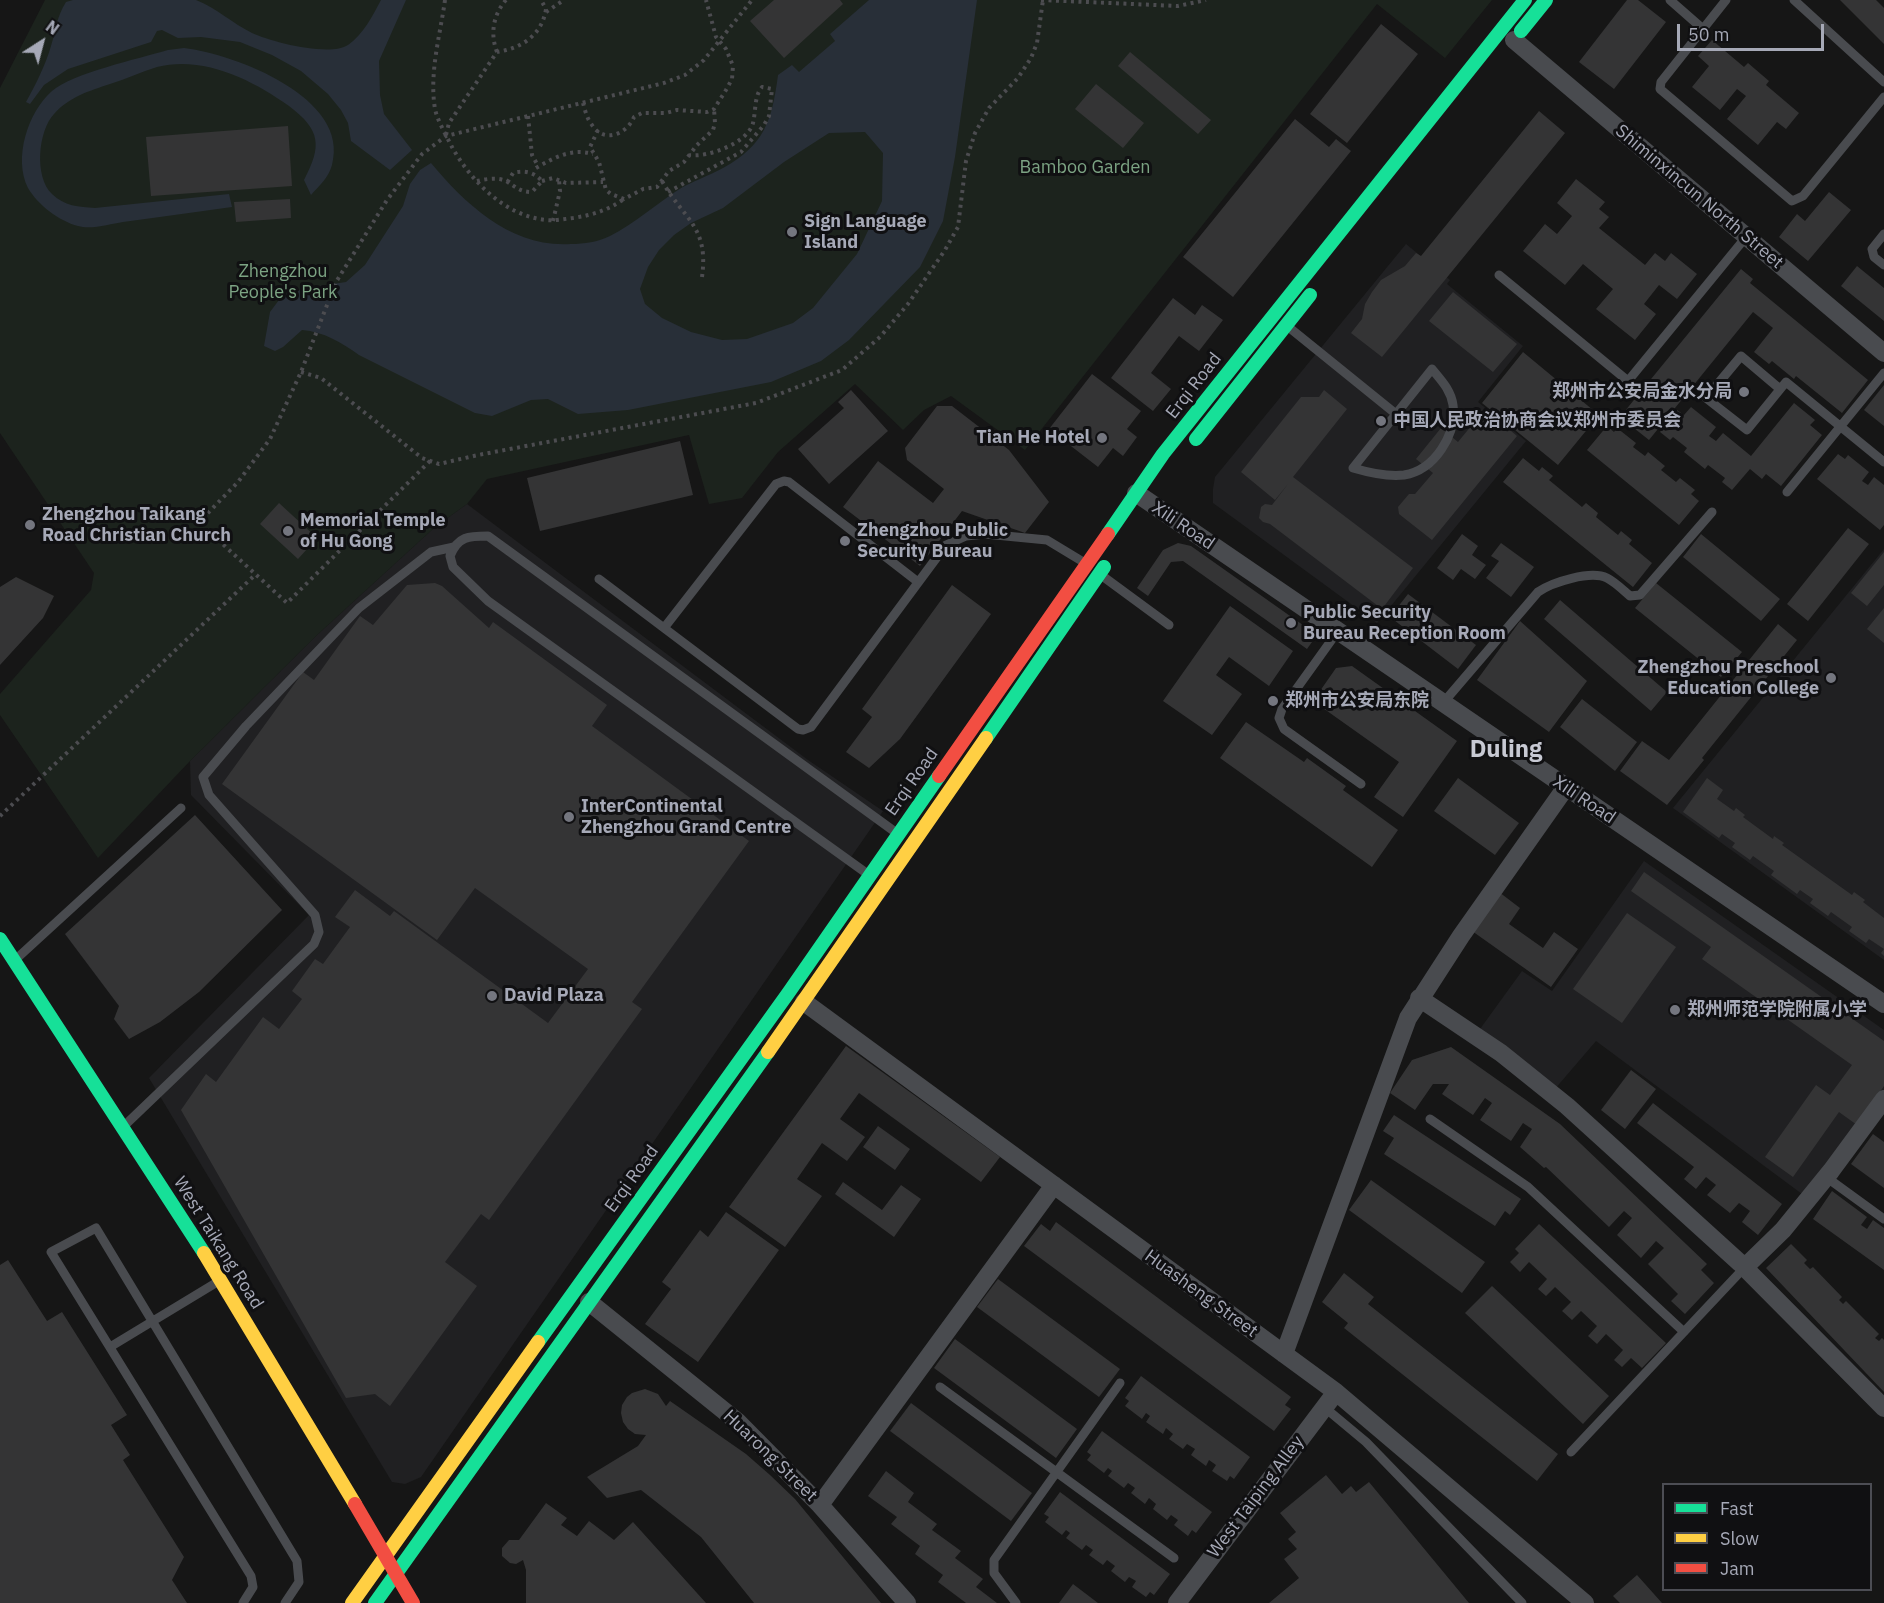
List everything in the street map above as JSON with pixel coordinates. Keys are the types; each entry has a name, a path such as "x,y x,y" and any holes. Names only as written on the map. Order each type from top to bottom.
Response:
{"main road":[{"name":"Erqi Road","path":"352,1603 789,992 1086,564 1146,500 1163,454 1525,0"},
{"path":"1510,45 1546,0"},
{"name":"Erqi Road","path":"1185,454 1316,288"},
{"name":"Erqi Road","path":"375,1603 804,1002 1112,556"},
{"name":"West Taikang Road","path":"0,939 221,1279 412,1603"}],"street":[{"name":"Shiminxincun North Street","path":"1510,45 1746,237 1884,353"},
{"name":"Xili Road","path":"1146,500 1884,1004"},
{"path":"1284,1354 1408,1018 1419,998 1566,787"},
{"path":"1419,998 1501,1053 1567,1106 1744,1268 1884,1408"},
{"name":"Huasheng Street","path":"804,1002 1336,1392 1585,1603"},
{"path":"1744,1268 1783,1230 1884,1099"},
{"path":"820,1504 1054,1185"},
{"name":"Huarong Street","path":"589,1302 738,1422 820,1504 907,1603"},
{"name":"West Taiping Alley","path":"1177,1603 1336,1392"}],"lane":[{"path":"1670,0 1703,28"},
{"path":"1726,0 1661,82 1660,89 1792,201 1803,196 1884,97"},
{"path":"1794,0 1884,82"},
{"path":"1884,234 1872,249 1874,257 1884,265"},
{"path":"1499,276 1629,381 1746,237"},
{"path":"1286,325 1396,414"},
{"path":"1780,389 1740,356 1706,398 1747,430 1786,382 1884,462"},
{"path":"1432,369 1448,389 1453,403 1454,421 1447,441 1436,458 1419,470 1405,475 1376,475 1353,468 1368,450 1396,414 1432,369"},
{"path":"1787,492 1884,373"},
{"path":"664,628 776,484 784,481 789,482 918,582"},
{"path":"1443,703 1538,592 1548,585 1592,575 1607,578 1630,596 1640,595 1712,512"},
{"path":"599,579 798,729 803,730 811,727 946,545 966,536 985,534 1047,540 1086,564 1169,625"},
{"path":"869,875 488,601 453,567 450,556 453,547 459,540 475,536 489,536 898,834"},
{"path":"123,1128 314,944 318,932 315,915 208,795 203,777 246,726 359,608 431,552 453,547"},
{"path":"1338,632 1282,709 1279,718 1284,729 1361,784"},
{"path":"14,961 182,808"},
{"path":"1431,1119 1528,1187 1684,1332"},
{"path":"1826,1177 1884,1219"},
{"path":"243,1603 254,1587 251,1576 51,1252 96,1228 297,1561 299,1582 285,1603"},
{"path":"1571,1452 1744,1268"},
{"path":"110,1347 221,1279"},
{"path":"1016,1603 994,1573 994,1560 1120,1383"},
{"path":"940,1387 1174,1558"},
{"path":"1324,1407 1366,1442 1522,1603"}],"path":[{"path":"445,0 436,54 434,98 436,112 446,136 476,181 508,207 532,218 553,221 598,213 643,189 657,187 669,171 684,162 713,130 714,109 732,79 733,66 726,49 716,37 706,0"},
{"path":"496,52 492,41 495,18 506,0"},
{"path":"541,0 546,12"},
{"path":"446,136 448,123 496,52 522,45 534,36 546,12 564,0"},
{"path":"430,461 287,603 202,523 206,515 238,482 270,439 302,372 336,282 387,200 422,154 446,136 664,83 685,75 704,60 752,0"},
{"path":"302,372 321,378 422,458 439,464 756,404 842,370 880,337 908,304 958,227 966,161 975,133 989,108 1018,78 1031,58 1037,43 1042,0 1178,6 1206,0"},
{"path":"669,193 741,152 770,116 772,89 762,87 758,91 753,126 741,139 701,157 689,155"},
{"path":"583,102 592,127 603,134 615,135 624,132 634,117 642,113 666,113 677,110 707,112 714,109"},
{"path":"528,116 532,155 537,164 536,168"},
{"path":"598,130 590,147 599,162 606,190 624,199"},
{"path":"532,174 536,168 570,152 582,151 594,155"},
{"path":"507,183 513,173 519,171 532,174 542,181"},
{"path":"476,181 494,178 521,192 532,192 542,181 553,178 574,183 603,182"},
{"path":"553,221 560,191 559,180"},
{"path":"662,181 697,230 703,247 702,277"},
{"path":"0,816 256,574"}],"shaded area":[{"path":"73,0 196,0 261,37 300,47 328,49 339,48 353,41 367,24 381,0 406,0 379,61 380,95 384,114 412,150 390,170 351,141 348,123 341,110 328,94 301,71 272,55 240,42 201,37 178,38 162,30 157,31 151,42 68,69 44,85 30,104 26,102 46,61 60,13 66,2"},
{"path":"869,0 977,0 955,157 943,221 920,267 849,340 821,361 771,382 628,410 578,414 548,399 531,400 492,416 475,413 359,355 332,338 318,333 302,330 275,351 264,346 270,312 282,296 306,288 346,282 365,265 403,206 410,184 420,170 431,163 475,208 510,231 529,239 549,243 581,244 601,240 628,225 678,190 723,168 748,150 764,130 769,118 778,75 792,65 799,72 835,41 830,34","holes":["865,132 883,153 882,201 857,254 813,308 793,323 747,339 722,340 691,332 662,318 645,304 640,289 648,267 659,250 674,235 691,223 723,208 784,162 829,133"]},
{"path":"184,48 231,59 258,70 307,100 324,119 333,141 332,165 320,185 311,195 304,180 316,148 313,131 300,115 260,87 227,72 192,64 174,64 157,67 87,92 60,108 44,131 40,154 42,177 52,194 62,201 83,207 95,208 229,194 232,207 89,227 78,226 64,220 43,206 28,188 22,163 25,136 43,100 62,84 90,72 168,50"},
{"name":"中国人民政治协商会议郑州市委员会","path":"1406,244 1450,280 1447,284 1523,346 1478,402 1526,441 1377,623 1213,503 1213,489 1215,477"},
{"name":"David Plaza","path":"467,504 808,760 883,811 421,1477 405,1484 392,1482 149,1078 309,915 191,795 190,761 317,635 435,527"},
{"name":"Zhengzhou Preschool Education College","path":"1884,549 1884,960 1673,808"},
{"name":"郑州师范学院附属小学","path":"1644,861 1884,1030 1884,1092 1802,1194 1596,1041 1554,1090 1480,1029 1522,971 1552,991"}],"green space":[{"name":"Zhengzhou People's Park","path":"45,0 1492,0 1445,58 1377,4 1025,450 951,396 924,410 903,430 855,384 778,452 742,498 709,504 689,435 487,479 467,504 435,527 317,635 190,761 98,858 0,715 0,694 91,590 94,573 0,433 0,88"}],"building":[{"path":"774,0 840,0 843,4 784,58 750,21"},
{"path":"1627,0 1638,0 1666,22 1614,89 1579,62"},
{"path":"1840,0 1876,0 1884,8 1884,44"},
{"path":"1381,24 1418,54 1347,143 1310,114"},
{"path":"1712,40 1744,67 1748,63 1769,81 1766,85 1799,113 1786,129 1777,122 1758,145 1727,119 1746,96 1737,89 1720,110 1692,87 1709,66 1698,56"},
{"path":"1130,52 1211,120 1198,134 1118,66"},
{"path":"1096,84 1144,123 1123,148 1075,109"},
{"path":"1539,111 1565,133 1382,357 1351,333 1362,319 1365,304 1372,292 1381,280 1405,266 1416,253 1421,256"},
{"path":"1295,119 1329,147 1336,139 1351,151 1233,297 1183,257"},
{"path":"288,126 292,186 151,196 146,137"},
{"path":"1576,179 1605,202 1599,209 1609,217 1599,228 1645,265 1655,253 1665,261 1671,253 1697,274 1677,299 1659,285 1644,304 1656,314 1635,340 1596,309 1613,289 1583,264 1565,285 1523,251 1545,224 1557,234 1572,216 1557,203"},
{"path":"1829,192 1851,210 1808,261 1779,237 1797,214 1805,221"},
{"path":"290,199 291,218 236,222 234,202"},
{"path":"1857,266 1884,288 1884,321 1841,286"},
{"path":"1741,269 1753,279 1750,283 1868,380 1842,413 1796,376 1794,379 1772,361 1769,364 1754,352 1773,328 1753,312 1649,440 1620,417"},
{"path":"1453,292 1517,344 1493,372 1429,321"},
{"path":"1173,298 1195,315 1202,305 1223,320 1199,351 1179,336 1151,373 1171,389 1153,411 1111,378"},
{"path":"1523,352 1599,415 1558,465 1482,403"},
{"path":"1092,374 1141,411 1127,429 1137,437 1123,456 1113,448 1098,467 1049,429"},
{"path":"1884,385 1884,426 1864,410"},
{"path":"851,390 888,431 829,484 798,449 844,408 838,402"},
{"path":"1324,390 1347,409 1293,477 1413,568 1382,609 1259,518 1261,507 1265,504 1272,505 1288,484 1275,500 1241,472 1301,397 1319,397"},
{"path":"1794,403 1815,420 1810,425 1822,435 1781,486 1766,474 1762,479 1750,469 1732,490 1722,482 1725,478 1708,465 1705,469 1684,452 1687,448 1673,437 1670,440 1660,432 1677,410 1684,415 1691,407 1716,427 1709,436 1716,441 1723,433 1751,456"},
{"path":"937,406 952,406 1009,450 1049,502 1025,533 962,511 920,566 843,507 878,461 933,503 944,489 907,460 905,448"},
{"path":"1485,409 1517,436 1432,540 1399,514 1398,507 1409,494 1415,494 1433,473 1416,459 1441,428 1458,442"},
{"path":"1607,426 1614,432 1617,428 1636,443 1633,447 1645,456 1648,452 1665,466 1661,470 1676,482 1680,478 1695,490 1691,494 1699,501 1679,525 1587,450"},
{"path":"680,441 693,495 540,531 527,478"},
{"path":"1838,454 1845,459 1848,455 1869,472 1862,481 1868,485 1874,477 1884,485 1884,525 1880,530 1817,479"},
{"path":"1523,458 1539,471 1542,467 1553,476 1549,480 1582,507 1586,503 1598,513 1596,517 1618,535 1621,531 1632,540 1629,544 1652,563 1633,587 1503,482"},
{"name":"Memorial Temple of Hu Gong","path":"279,503 317,538 298,559 260,524"},
{"path":"1848,528 1869,544 1808,621 1787,604"},
{"path":"1462,534 1478,546 1472,555 1486,565 1475,579 1461,569 1453,580 1437,568"},
{"path":"1701,534 1780,599 1761,621 1683,557"},
{"path":"1178,543 1191,546 1317,635 1307,649 1183,561 1171,562 1148,596 1137,588 1163,550"},
{"path":"1501,543 1534,567 1511,597 1486,578 1499,561 1491,556"},
{"path":"1884,552 1884,585 1867,606 1851,593"},
{"path":"16,577 54,596 43,618 0,665 0,587"},
{"name":"David Plaza","path":"435,583 442,586 489,628 493,622 607,705 592,726 749,841 632,1002 642,1009 489,1220 481,1214 445,1262 477,1286 390,1406 375,1394 346,1398 181,1110 206,1074 216,1082 263,1017 279,1029 302,999 292,991 315,959 323,964 350,927 335,917 355,890 390,916 394,911 548,1023 588,969 475,888 437,940 222,784 303,672 314,680 360,616 373,625 407,585"},
{"path":"1656,583 1742,652 1721,677 1635,608"},
{"path":"952,585 991,614 900,739 869,768 846,752 872,717 862,709"},
{"path":"1408,594 1476,645 1458,669 1390,617"},
{"path":"1560,600 1667,692 1651,711 1544,619"},
{"path":"1230,606 1293,651 1269,686 1229,657 1216,675 1242,694 1212,735 1163,701"},
{"path":"1884,608 1884,643 1867,629"},
{"path":"1520,621 1587,681 1549,732 1477,680"},
{"path":"1778,624 1797,640 1667,805 1620,771 1642,741 1669,760"},
{"path":"1352,666 1457,741 1403,817 1374,797 1399,762 1313,701 1336,668"},
{"path":"1582,699 1637,742 1615,771 1560,727"},
{"path":"1246,722 1304,762 1307,758 1346,786 1343,790 1398,830 1372,867 1220,758"},
{"path":"1458,778 1519,823 1495,855 1434,811"},
{"path":"1707,778 1723,790 1717,799 1734,811 1736,808 1745,815 1743,817 1773,839 1774,836 1784,843 1782,845 1852,895 1854,892 1884,918 1884,949 1869,939 1866,943 1849,931 1852,927 1831,912 1828,916 1810,903 1813,899 1800,890 1797,894 1771,875 1774,871 1753,856 1750,860 1732,847 1735,843 1722,834 1719,838 1683,812"},
{"path":"195,815 282,910 199,992 160,1022 129,1039 114,1019 119,1006 65,934"},
{"path":"1644,872 1884,1041 1884,1086 1857,1125 1839,1112 1793,1177 1765,1157 1816,1085 1830,1095 1852,1065 1702,959 1711,947 1631,891"},
{"path":"1499,892 1520,908 1509,924 1543,948 1554,932 1578,949 1551,987 1472,931"},
{"path":"1627,913 1676,947 1622,1023 1573,989"},
{"path":"846,1046 1000,1157 981,1182 859,1093 840,1119 865,1137 847,1161 822,1143 797,1179 822,1196 785,1247 729,1207"},
{"path":"1451,1047 1560,1124 1707,1264 1701,1270 1714,1283 1685,1314 1671,1301 1678,1294 1648,1264 1664,1248 1656,1241 1641,1258 1617,1235 1632,1218 1624,1211 1609,1227 1546,1167 1544,1168 1520,1147 1532,1129 1523,1123 1511,1141 1480,1120 1492,1103 1485,1098 1473,1115 1442,1094 1449,1084 1433,1084 1415,1110 1390,1093 1412,1060"},
{"path":"1631,1070 1656,1089 1625,1129 1601,1110"},
{"path":"1653,1103 1782,1204 1758,1235 1742,1222 1750,1211 1739,1203 1730,1213 1707,1195 1716,1185 1706,1177 1696,1189 1684,1179 1694,1167 1637,1123"},
{"path":"1394,1115 1521,1199 1510,1215 1505,1211 1495,1226 1384,1154 1394,1138 1383,1131"},
{"path":"878,1126 910,1149 895,1170 863,1147"},
{"path":"1873,1134 1884,1142 1884,1188 1851,1164"},
{"path":"1371,1180 1485,1262 1462,1293 1349,1210"},
{"path":"843,1182 882,1210 901,1185 921,1199 894,1237 835,1194"},
{"path":"1832,1191 1867,1217 1861,1225 1867,1229 1873,1220 1884,1228 1884,1270 1813,1219"},
{"path":"726,1212 779,1250 698,1362 645,1324 671,1289 662,1282 700,1230 708,1237"},
{"path":"1056,1222 1291,1397 1285,1405 1291,1409 1274,1431 1024,1246 1041,1224 1050,1231"},
{"path":"1539,1224 1666,1343 1642,1368 1631,1358 1622,1367 1614,1360 1623,1350 1606,1334 1597,1344 1588,1336 1597,1326 1581,1311 1572,1320 1562,1311 1571,1302 1555,1287 1546,1296 1538,1289 1547,1279 1529,1262 1520,1272 1510,1262 1519,1253 1515,1249"},
{"path":"1791,1244 1807,1260 1804,1263 1810,1269 1813,1267 1842,1297 1839,1300 1843,1304 1846,1301 1879,1334 1875,1338 1879,1341 1882,1338 1884,1340 1884,1392 1766,1268"},
{"path":"8,1260 47,1321 62,1312 127,1415 111,1425 130,1455 123,1460 184,1557 172,1580 187,1603 0,1603 0,1265"},
{"path":"1344,1273 1374,1297 1368,1304 1558,1454 1537,1481 1344,1328 1348,1323 1322,1302"},
{"path":"998,1279 1120,1369 1099,1397 977,1307"},
{"path":"1492,1286 1609,1396 1583,1424 1465,1313"},
{"path":"955,1339 1077,1429 1056,1458 934,1368"},
{"path":"1141,1376 1250,1457 1234,1479 1230,1476 1227,1481 1212,1471 1216,1465 1209,1460 1206,1466 1191,1455 1195,1449 1187,1444 1183,1449 1169,1439 1173,1434 1166,1428 1163,1434 1146,1422 1150,1416 1146,1413 1142,1419 1125,1406 1129,1401 1125,1398"},
{"path":"645,1389 658,1394 666,1406 670,1401 746,1454 770,1475 795,1499 881,1603 754,1603 701,1537 641,1490 607,1498 587,1477 638,1446 646,1435 635,1434 628,1429 621,1413 622,1405 627,1397"},
{"path":"911,1403 1032,1493 1011,1521 890,1431"},
{"path":"1102,1431 1212,1512 1196,1533 1192,1530 1188,1536 1174,1525 1178,1520 1171,1515 1167,1520 1153,1509 1156,1504 1149,1498 1145,1504 1131,1493 1135,1488 1128,1483 1124,1488 1108,1476 1112,1471 1108,1468 1104,1473 1087,1460 1091,1455 1087,1452"},
{"path":"886,1471 914,1493 908,1502 937,1524 932,1530 961,1551 955,1558 983,1579 976,1587 997,1603 966,1603 938,1582 943,1575 915,1554 920,1546 891,1524 897,1517 868,1496"},
{"path":"1326,1475 1342,1494 1351,1486 1356,1492 1369,1482 1469,1603 1269,1603 1299,1578 1284,1559 1297,1549 1288,1539 1296,1532 1280,1513"},
{"path":"1060,1492 1170,1574 1154,1595 1150,1592 1146,1597 1132,1587 1136,1581 1129,1577 1125,1582 1111,1571 1115,1566 1107,1560 1103,1565 1089,1555 1093,1550 1086,1545 1082,1550 1066,1538 1070,1533 1066,1530 1062,1535 1045,1522 1049,1517 1044,1514"},
{"path":"546,1503 567,1518 561,1525 577,1536 589,1521 614,1540 633,1522 706,1603 526,1603 526,1570 523,1560 516,1564 510,1563 502,1556 502,1548 509,1540 519,1540"},
{"path":"1637,1575 1662,1603 1620,1603 1613,1596"},
{"path":"1073,1584 1098,1603 1059,1603"}],"traffic: fast":[{"path":"1108,534 1163,454 1525,0"},
{"path":"1521,31 1546,0"},
{"path":"1196,439 1310,295"},
{"path":"986,738 1104,567"},
{"path":"538,1342 789,992 939,776"},
{"path":"0,939 204,1253"},
{"path":"375,1603 768,1052"}],"traffic: slow":[{"path":"768,1052 986,738"},
{"path":"204,1253 355,1504"},
{"path":"352,1603 538,1342"}],"traffic: jam":[{"path":"939,776 1108,534"},
{"path":"355,1504 413,1603"}],"place":[{"name":"Sign Language Island","path":"792,232"},
{"name":"郑州市公安局金水分局","path":"1744,392"},
{"name":"中国人民政治协商会议郑州市委员会","path":"1381,421"},
{"name":"Tian He Hotel","path":"1102,438"},
{"name":"Zhengzhou Taikang Road Christian Church","path":"30,525"},
{"name":"Memorial Temple of Hu Gong","path":"288,531"},
{"name":"Zhengzhou Public Security Bureau","path":"845,541"},
{"name":"Public Security Bureau Reception Room","path":"1291,623"},
{"name":"Zhengzhou Preschool Education College","path":"1831,678"},
{"name":"郑州市公安局东院","path":"1273,701"},
{"name":"InterContinental Zhengzhou Grand Centre","path":"569,817"},
{"name":"David Plaza","path":"492,996"},
{"name":"郑州师范学院附属小学","path":"1675,1010"}],"district":[{"name":"Duling","path":"1506,750"}],"park label":[{"name":"Bamboo Garden","path":"1085,168"}]}
